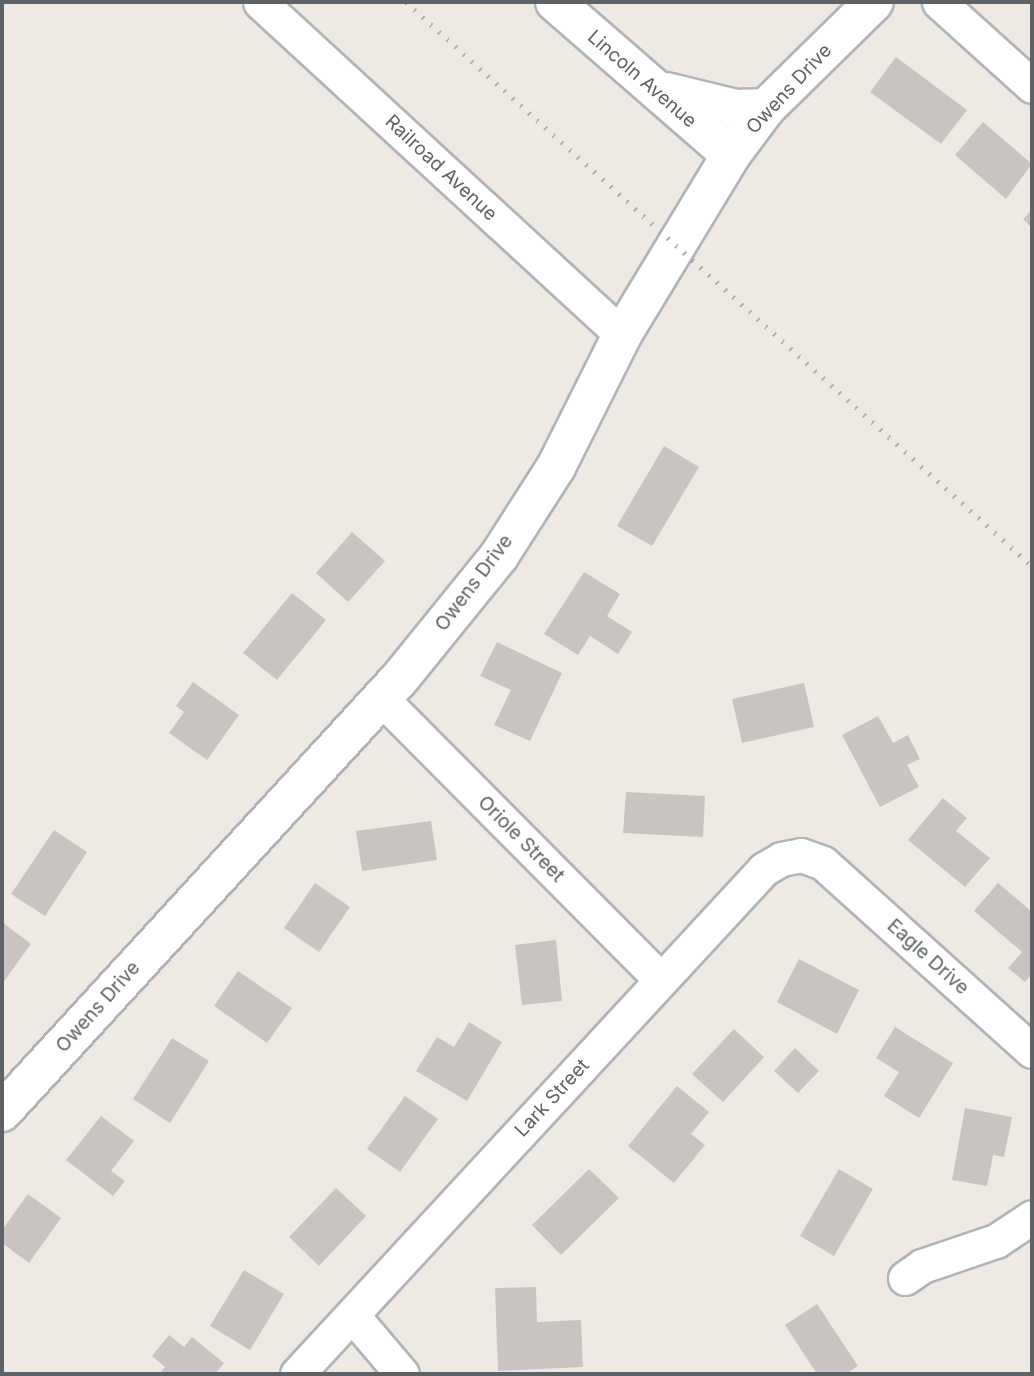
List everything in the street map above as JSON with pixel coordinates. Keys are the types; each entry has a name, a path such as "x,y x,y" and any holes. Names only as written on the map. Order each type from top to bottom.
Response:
{"street":[{"name":"Railroad Avenue","path":"260,2 622,335"},
{"name":"Lincoln Avenue","path":"555,2 731,155"},
{"name":"Owens Drive","path":"2,1112 381,698 499,556 555,467 622,335 731,155 766,108 874,2"},
{"path":"939,2 1032,86"},
{"path":"652,88 703,103 766,108"},
{"name":"Oriole Street","path":"381,698 661,980"},
{"name":"Lark Street","path":"297,1374 764,869 801,855 823,863"},
{"name":"Eagle Drive","path":"823,863 1032,1051"},
{"path":"905,1278 922,1266 996,1241 1032,1217"},
{"path":"352,1315 402,1374"}],"building":[{"path":"896,57 967,110 941,144 870,92"},
{"path":"983,122 1032,164 1006,199 955,155"},
{"path":"1032,210 1032,228 1023,219"},
{"path":"664,446 699,467 652,546 617,526"},
{"path":"352,532 385,561 348,602 316,573"},
{"path":"584,572 620,594 607,616 632,632 618,654 590,636 578,655 544,634"},
{"path":"292,593 326,620 277,680 243,653"},
{"path":"497,642 562,673 530,741 494,725 511,690 480,676"},
{"path":"193,682 239,715 207,760 169,733 184,712 176,706"},
{"path":"804,683 814,727 742,743 732,699"},
{"path":"878,716 893,743 908,735 920,759 907,765 919,787 880,807 842,735"},
{"path":"626,792 705,796 703,837 623,833"},
{"path":"943,798 967,818 956,831 990,858 965,887 908,840"},
{"path":"431,821 437,860 362,871 356,831"},
{"path":"54,830 87,852 45,916 11,894"},
{"path":"315,883 350,907 319,952 284,928"},
{"path":"998,883 1032,912 1032,974 1025,982 1008,968 1022,952 974,911"},
{"path":"2,922 31,944 2,984"},
{"path":"556,940 562,1001 522,1005 515,945"},
{"path":"799,959 859,990 837,1034 777,1002"},
{"path":"238,971 292,1008 267,1043 214,1006"},
{"path":"469,1022 502,1042 467,1101 416,1071 437,1037 454,1047"},
{"path":"895,1027 953,1063 919,1118 884,1096 899,1072 876,1058"},
{"path":"734,1029 764,1057 723,1102 692,1074"},
{"path":"172,1038 209,1061 170,1123 133,1099"},
{"path":"795,1048 819,1071 798,1093 774,1071"},
{"path":"677,1086 709,1112 691,1134 705,1145 674,1183 628,1146"},
{"path":"405,1096 438,1119 400,1172 367,1149"},
{"path":"965,1108 1012,1117 1004,1157 993,1155 987,1186 952,1180"},
{"path":"101,1116 134,1141 111,1171 125,1181 113,1196 66,1160"},
{"path":"589,1169 619,1198 561,1255 532,1225"},
{"path":"839,1169 873,1189 834,1256 800,1236"},
{"path":"336,1188 366,1216 319,1266 289,1237"},
{"path":"28,1194 61,1218 29,1263 2,1243 2,1230"},
{"path":"244,1270 284,1294 250,1350 210,1326"},
{"path":"536,1287 537,1322 581,1320 583,1367 498,1371 495,1288"},
{"path":"817,1304 858,1366 846,1374 817,1374 785,1325"},
{"path":"169,1335 184,1347 192,1337 224,1363 215,1374 159,1374 165,1367 152,1356"}],"railway":[{"path":"406,2 1032,566"}]}
